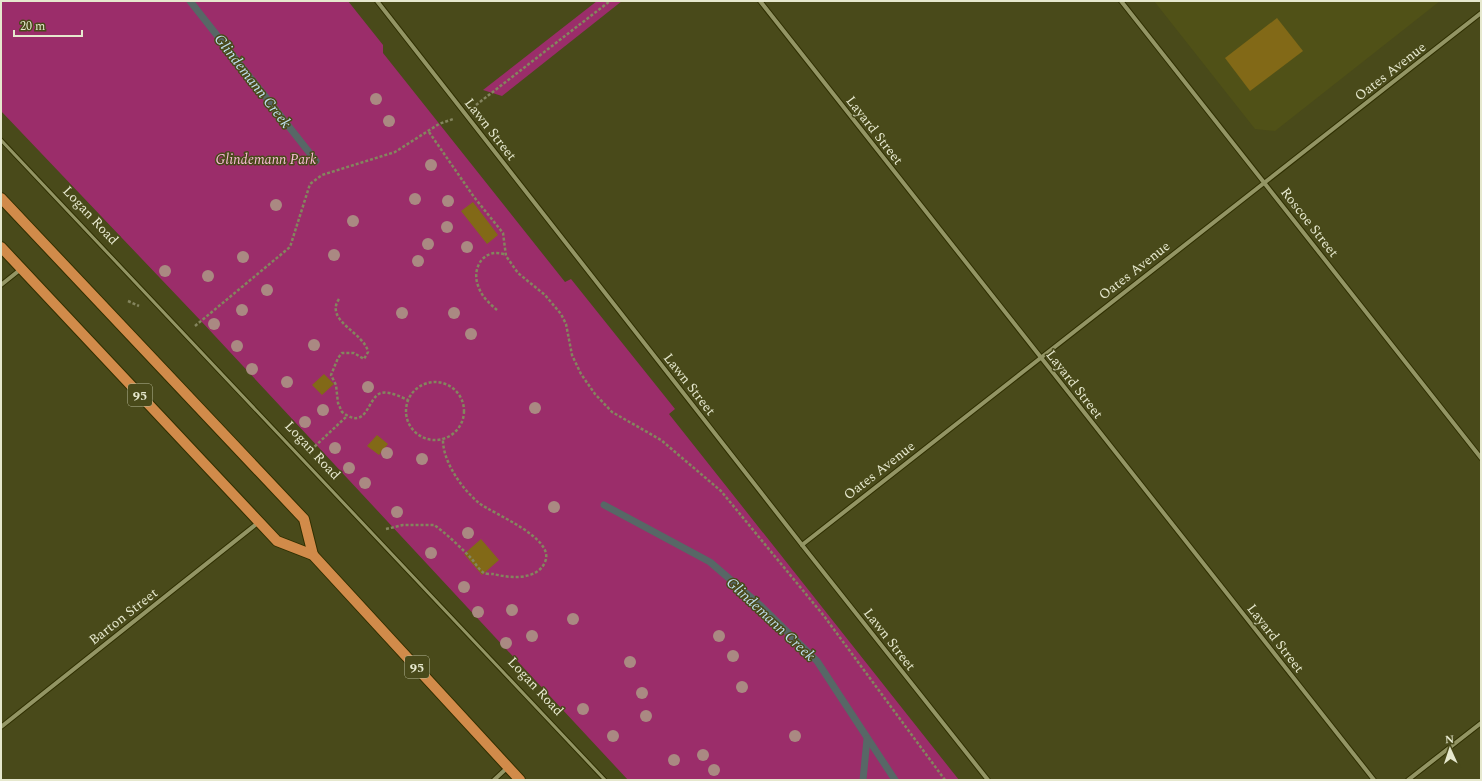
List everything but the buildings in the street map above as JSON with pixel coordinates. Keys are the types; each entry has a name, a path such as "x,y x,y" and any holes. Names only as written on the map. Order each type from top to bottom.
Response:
{"main road":[{"name":"95","path":"1,198 304,519 313,555"},
{"name":"95","path":"1,247 277,541 313,555 520,780"}],"street":[{"name":"Lawn Street","path":"377,1 802,545 988,780"},
{"name":"Layard Street","path":"760,1 1374,780"},
{"name":"Roscoe Street","path":"1121,1 1481,458"},
{"name":"Oates Avenue","path":"802,545 1481,13"},
{"path":"1,285 21,268"},
{"name":"Barton Street","path":"1,727 259,522"},
{"path":"1408,780 1481,723"},
{"path":"494,780 508,767"}],"lane":[{"name":"Logan Road","path":"1,140 605,780"}],"path":[{"path":"194,328 290,247 310,184 322,174 395,152 429,132 439,124 465,114 610,1"},
{"path":"429,132 474,197 503,233 506,256 518,273 544,294 562,314 566,324 572,354 581,374 595,394 612,412 661,440 721,491 824,616 945,780"},
{"path":"497,310 487,301 479,289 477,271 482,259 487,255 494,252 506,256"},
{"path":"340,299 336,304 336,312 339,318 363,341 368,352 364,359 354,353 342,353 332,371 332,378 336,385 340,408 347,416 354,418 362,416 368,411 376,395 381,393 390,393 408,400"},
{"path":"439,382 456,390 462,400 464,413 463,420 455,432 442,438 429,439 416,432 408,420 406,414 408,400 416,389 426,383 439,382"},
{"path":"302,459 347,416"},
{"path":"372,533 403,525 434,525 465,553 484,573 504,577 524,576 536,572 545,563 546,558 543,546 537,538 489,510 466,490 447,458 442,438"}],"shaded area":[{"path":"1154,1 1440,1 1275,131 1255,129"}],"green space":[{"name":"Glindemann Park","path":"1,1 348,1 383,45 383,53 565,282 571,279 675,409 669,414 959,780 628,780 201,321 1,111"},
{"path":"597,1 622,1 502,96 483,90"}],"waterway":[{"name":"Glindemann Creek","path":"190,1 316,161"},
{"name":"Glindemann Creek","path":"604,505 710,562 761,606 817,661 895,780"},
{"path":"863,780 867,739"}]}
